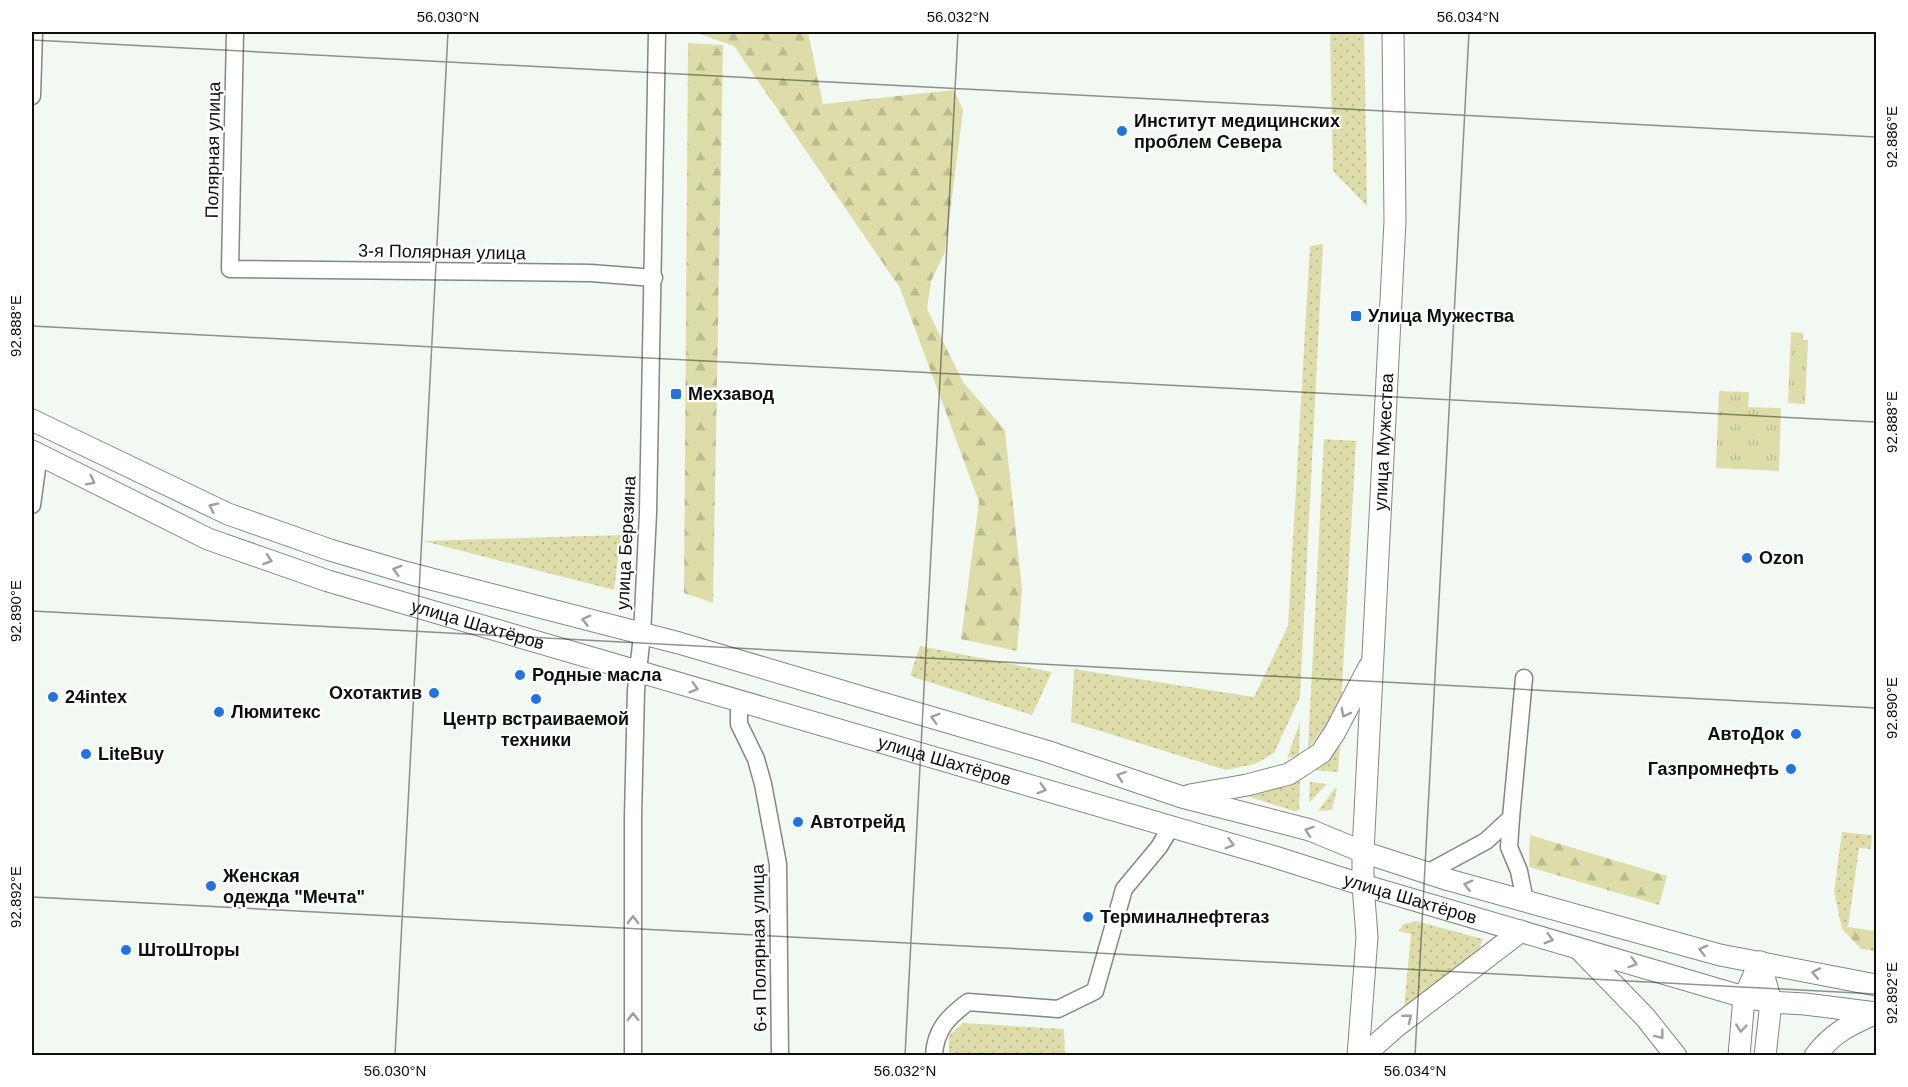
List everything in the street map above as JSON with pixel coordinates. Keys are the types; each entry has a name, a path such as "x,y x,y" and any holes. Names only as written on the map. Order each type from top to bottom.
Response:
{"main road":[{"name":"улица Мужества","path":"1358,1056 1367,937 1363,852 1395,221 1393,32"},
{"name":"улица Шахтёров","path":"32,420 228,514 320,547 408,573 679,643 1046,751 1182,797 1310,830 1363,852 1525,901 1720,955 1876,985"},
{"name":"улица Шахтёров","path":"35,453 208,539 328,581 1285,860 1744,997 1876,1013"},
{"path":"1182,797 1247,785 1289,774 1321,753 1335,732 1373,661"},
{"path":"1363,1056 1397,1026 1521,931"},
{"path":"1577,947 1646,1017 1676,1056"},
{"path":"1739,1056 1744,997 1760,962"},
{"path":"1760,962 1771,1002 1765,1056"},
{"path":"1815,1056 1825,1042 1840,1030 1876,1013"}],"street":[{"path":"32,96 34,32"},
{"name":"Полярная улица","path":"230,268 235,32"},
{"name":"улица Березина","path":"633,1056 633,817 637,672 642,635 648,513 657,32"},
{"name":"3-я Полярная улица","path":"230,268 591,273 654,278"},
{"path":"32,505 35,453"},
{"path":"1524,678 1509,847 1519,871 1525,901"},
{"name":"6-я Полярная улица","path":"739,702 739,723 756,759 763,784 778,864 780,1056"},
{"path":"1427,873 1486,841 1510,818"},
{"path":"934,1056 934,1041 949,1017 968,1002 1058,1009 1095,991 1124,889 1159,846 1171,827"}],"green space":[{"path":"694,32 808,32 823,104 954,90 963,110 945,252 931,281 927,309 963,382 1005,430 1022,589 1017,651 961,639 979,502 900,288 734,46"},
{"path":"1330,32 1364,32 1367,206 1333,171"},
{"path":"688,43 723,45 713,603 684,593"},
{"path":"1323,244 1300,697 1274,753 1255,764 1226,770 1071,722 1074,669 1254,697 1288,626 1310,246"},
{"path":"1791,332 1803,333 1803,340 1808,340 1805,404 1788,403"},
{"path":"1719,391 1749,392 1748,407 1781,408 1779,471 1716,468"},
{"path":"1324,439 1356,441 1341,705 1308,749"},
{"path":"621,535 614,590 423,541"},
{"path":"920,646 1052,672 1032,715 910,676"},
{"path":"1300,722 1299,755 1287,758"},
{"path":"1340,745 1338,772 1312,770"},
{"path":"1300,778 1299,810 1294,811 1237,793"},
{"path":"1310,782 1327,784 1309,803"},
{"path":"1337,788 1332,810 1318,811"},
{"path":"1842,832 1872,835 1871,849 1859,848 1848,927 1842,929 1834,892"},
{"path":"1530,835 1667,876 1659,905 1529,867"},
{"path":"1416,921 1483,939 1477,955 1404,1008 1411,934 1398,931 1404,924"},
{"path":"1848,927 1876,931 1876,951 1861,949 1842,929"},
{"path":"963,1023 1064,1029 1065,1055 949,1055 949,1036"}],"place":[{"name":"Институт медицинских проблем Севера","path":"1122,131"},
{"name":"Улица Мужества","path":"1356,316"},
{"name":"Мехзавод","path":"676,394"},
{"name":"Ozon","path":"1747,558"},
{"name":"Родные масла","path":"520,675"},
{"name":"Охотактив","path":"434,693"},
{"name":"24intex","path":"53,697"},
{"name":"Центр встраиваемой техники","path":"536,699"},
{"name":"Люмитекс","path":"219,712"},
{"name":"АвтоДок","path":"1796,734"},
{"name":"LiteBuy","path":"86,754"},
{"name":"Газпромнефть","path":"1791,769"},
{"name":"Автотрейд","path":"798,822"},
{"name":"Женская одежда \"Мечта\"","path":"211,886"},
{"name":"Терминалнефтегаз","path":"1088,917"},
{"name":"ШтоШторы","path":"126,950"}]}
